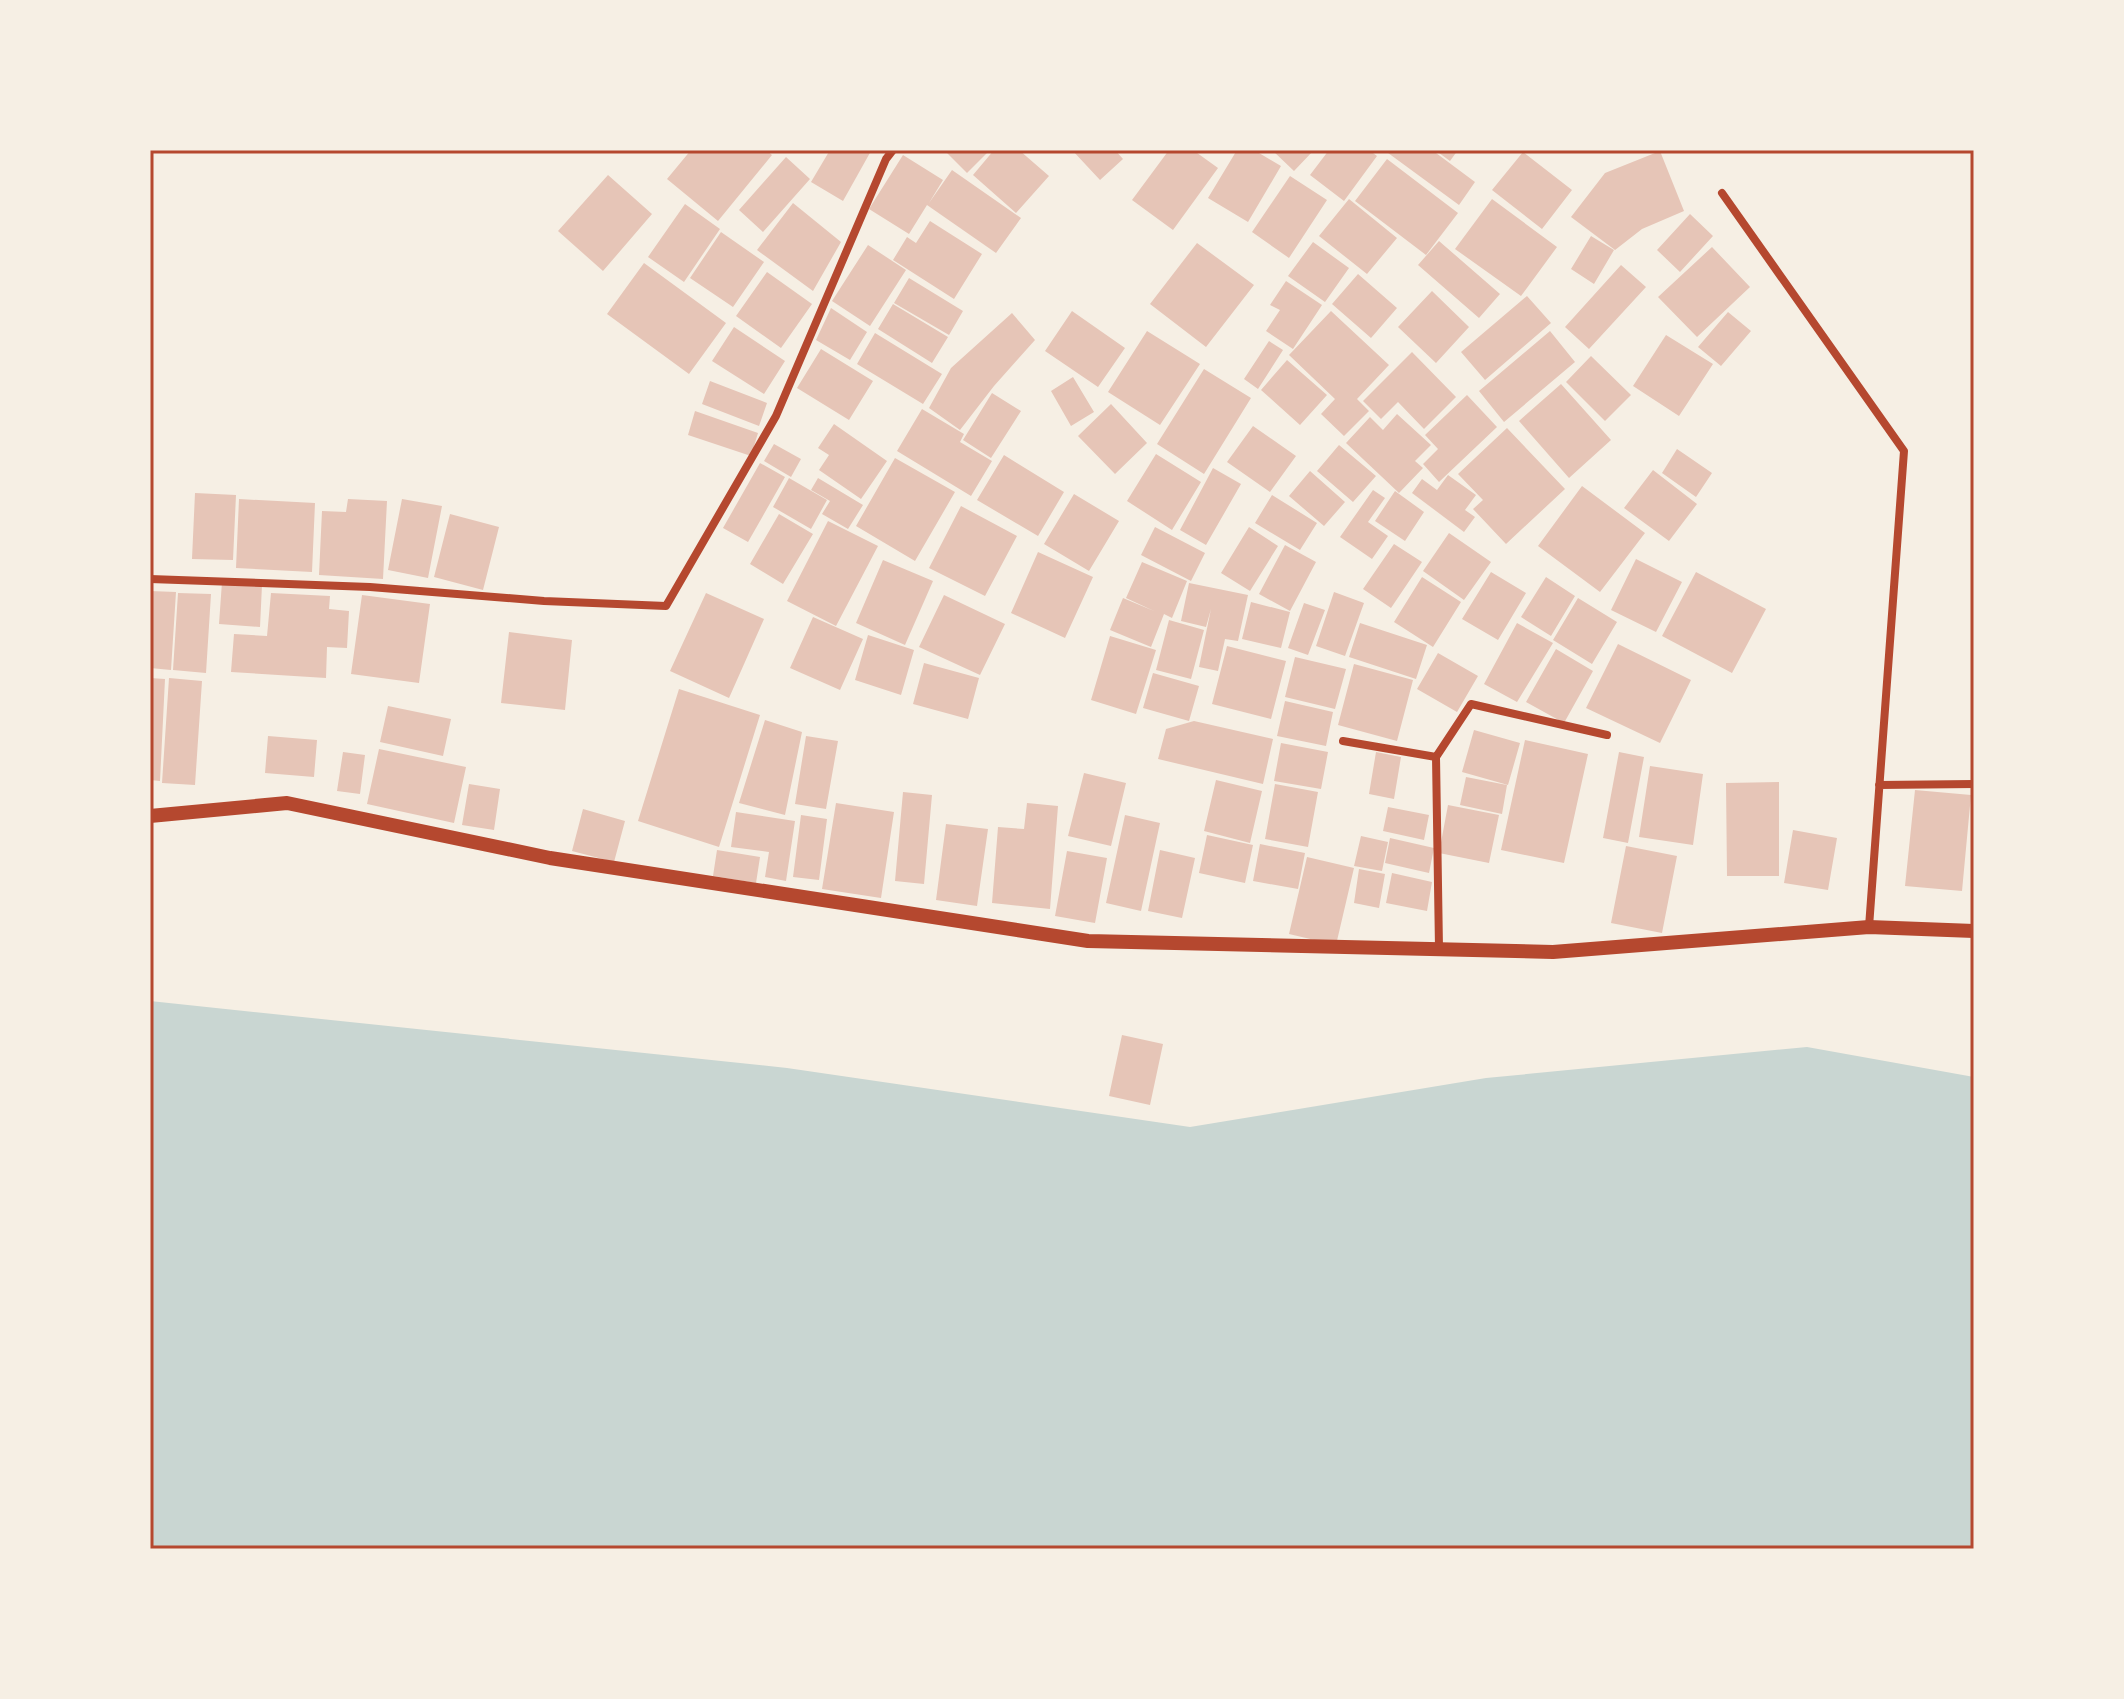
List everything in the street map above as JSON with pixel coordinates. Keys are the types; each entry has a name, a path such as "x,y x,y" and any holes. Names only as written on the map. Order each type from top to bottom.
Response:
{"street":[{"path":"150,579 370,587 544,601 666,606 776,416 886,159 893,150"},
{"path":"1722,193 1904,451 1869,927"},
{"path":"1439,948 1436,757 1471,704 1607,735"},
{"path":"1343,741 1436,757"},
{"path":"1879,785 1974,784"},
{"path":"150,816 287,803 550,858 1088,941 1553,952 1869,927 1974,931"}],"shaded area":[{"path":"150,1001 787,1068 1190,1127 1486,1078 1807,1047 1974,1077 1974,1549 150,1549"}],"building":[{"path":"691,150 766,150 772,155 718,221 667,179"},
{"path":"830,150 871,151 843,201 811,182"},
{"path":"944,150 990,150 967,173"},
{"path":"994,150 1019,150 1049,176 1016,213 973,175"},
{"path":"1072,150 1115,150 1123,159 1100,180"},
{"path":"1169,150 1193,150 1218,168 1173,230 1132,200"},
{"path":"1237,150 1254,150 1281,166 1248,222 1208,198"},
{"path":"1272,150 1314,150 1294,171"},
{"path":"1329,150 1369,150 1377,156 1344,201 1310,175"},
{"path":"1384,150 1432,150 1475,182 1459,205"},
{"path":"1435,150 1458,150 1450,161"},
{"path":"1660,151 1684,211 1642,229 1615,250 1571,217 1605,173"},
{"path":"1523,152 1572,190 1542,229 1492,190"},
{"path":"903,155 943,180 929,203 952,170 1021,218 996,253 927,205 909,234 869,209"},
{"path":"786,157 810,179 763,232 739,210"},
{"path":"1387,159 1458,213 1426,255 1355,201"},
{"path":"608,175 652,214 603,271 558,231"},
{"path":"1290,176 1327,200 1289,258 1252,232"},
{"path":"1349,199 1397,238 1367,274 1319,236"},
{"path":"1492,199 1557,247 1521,296 1455,249"},
{"path":"793,203 841,242 813,291 757,250"},
{"path":"685,204 720,229 684,282 648,257"},
{"path":"1690,214 1713,236 1680,272 1657,250"},
{"path":"930,221 982,254 954,299 893,260 907,237 916,243"},
{"path":"721,232 764,262 733,307 690,278"},
{"path":"1591,236 1614,250 1594,284 1571,269"},
{"path":"1439,241 1500,294 1479,318 1418,265"},
{"path":"1313,242 1349,268 1325,302 1288,276"},
{"path":"1197,243 1254,285 1206,347 1150,304"},
{"path":"868,245 906,270 870,326 832,301"},
{"path":"1712,247 1750,287 1697,337 1658,297"},
{"path":"644,263 726,323 689,374 607,314"},
{"path":"1621,265 1646,287 1589,349 1565,327"},
{"path":"767,272 812,304 781,348 736,316"},
{"path":"1358,274 1397,308 1371,338 1332,304"},
{"path":"909,278 963,311 949,335 894,303"},
{"path":"1286,281 1322,305 1293,349 1266,331 1280,310 1270,305"},
{"path":"1432,291 1469,327 1436,363 1398,327"},
{"path":"1527,296 1551,323 1485,380 1461,352"},
{"path":"893,304 948,337 932,363 878,329"},
{"path":"831,308 867,332 850,360 816,340"},
{"path":"1072,311 1125,348 1098,387 1045,351"},
{"path":"1331,311 1389,365 1357,399 1369,411 1344,436 1321,414 1335,399 1289,355"},
{"path":"1728,312 1751,331 1721,366 1698,347"},
{"path":"1012,313 1035,340 960,430 929,408 951,368"},
{"path":"734,327 785,361 764,394 712,361"},
{"path":"1147,331 1200,364 1160,425 1108,392"},
{"path":"1550,331 1575,362 1504,422 1479,391"},
{"path":"875,333 942,374 923,404 857,364"},
{"path":"1666,335 1713,364 1679,416 1633,386"},
{"path":"1269,341 1283,350 1258,389 1244,379"},
{"path":"821,349 873,381 849,420 797,388"},
{"path":"1412,352 1456,397 1424,429 1398,402 1381,419 1363,401"},
{"path":"1591,356 1631,395 1605,421 1566,382"},
{"path":"1287,360 1327,395 1300,425 1261,390"},
{"path":"1204,369 1251,398 1204,474 1157,444"},
{"path":"1073,377 1094,412 1071,426 1051,391"},
{"path":"710,381 767,403 759,426 702,404"},
{"path":"1561,384 1611,440 1569,478 1519,421"},
{"path":"992,393 1021,411 991,458 963,440"},
{"path":"1467,395 1497,427 1439,482 1423,464 1438,449 1425,435"},
{"path":"1111,404 1147,443 1115,474 1078,436"},
{"path":"922,409 964,434 960,442 992,461 971,496 897,451"},
{"path":"695,411 758,433 751,456 688,435"},
{"path":"1397,414 1431,445 1415,461 1423,468 1399,493 1346,443 1370,417 1383,430"},
{"path":"834,424 887,461 861,499 819,470 829,455 818,448"},
{"path":"1253,426 1296,456 1270,492 1227,462"},
{"path":"1507,428 1565,489 1506,544 1473,509 1483,500 1458,474"},
{"path":"774,444 801,459 791,477 764,461"},
{"path":"1339,445 1376,476 1353,502 1317,471"},
{"path":"1677,449 1712,473 1696,497 1662,473"},
{"path":"1156,454 1201,482 1172,530 1127,501"},
{"path":"1004,455 1064,492 1038,536 977,500"},
{"path":"895,458 955,492 915,561 856,526"},
{"path":"760,463 785,477 748,542 723,528"},
{"path":"1213,468 1241,484 1206,545 1180,530"},
{"path":"1653,470 1697,504 1669,541 1624,508"},
{"path":"1310,471 1345,502 1324,526 1289,496"},
{"path":"1448,475 1476,495 1465,510 1475,517 1464,532 1412,493 1422,479 1437,490"},
{"path":"789,478 827,500 811,529 773,507"},
{"path":"818,478 863,505 848,529 822,514 830,501 811,490"},
{"path":"1582,486 1645,533 1600,592 1538,546"},
{"path":"1373,490 1385,498 1368,522 1388,536 1372,559 1340,537"},
{"path":"1395,491 1424,512 1405,541 1375,521"},
{"path":"195,493 236,495 233,560 192,559"},
{"path":"1074,494 1119,521 1089,571 1044,544"},
{"path":"1272,495 1317,523 1300,550 1255,523"},
{"path":"239,499 315,503 312,572 236,568"},
{"path":"348,499 387,501 383,579 319,575 322,511 346,512"},
{"path":"402,499 442,506 428,578 388,570"},
{"path":"961,506 1017,536 985,596 929,568"},
{"path":"450,514 499,527 483,590 434,577"},
{"path":"779,514 813,534 783,584 750,564"},
{"path":"828,521 878,546 836,626 787,601"},
{"path":"1155,527 1205,553 1191,581 1141,555"},
{"path":"1249,527 1278,546 1250,591 1221,573"},
{"path":"1449,533 1491,562 1464,600 1423,571"},
{"path":"1394,544 1422,562 1391,608 1363,589"},
{"path":"1285,545 1316,562 1290,611 1259,594"},
{"path":"1038,552 1093,577 1065,638 1011,613"},
{"path":"1636,559 1682,582 1656,632 1611,610"},
{"path":"883,560 933,581 905,645 856,623"},
{"path":"1142,562 1187,581 1172,618 1164,614 1151,647 1110,630 1123,598 1154,611 1126,598"},
{"path":"1491,572 1526,593 1498,640 1462,619"},
{"path":"1696,572 1766,609 1732,673 1662,636"},
{"path":"1422,577 1461,602 1433,647 1394,622"},
{"path":"1546,577 1575,596 1551,636 1521,617"},
{"path":"222,582 262,585 260,627 219,624"},
{"path":"1189,583 1248,595 1238,641 1225,639 1218,671 1199,667 1211,609 1206,627 1181,621"},
{"path":"150,591 176,592 171,670 150,668"},
{"path":"1334,592 1364,603 1345,656 1316,646"},
{"path":"178,593 211,594 206,673 173,670"},
{"path":"271,593 330,596 329,609 349,611 347,648 327,647 326,678 231,672 234,634 267,636"},
{"path":"706,593 764,619 729,698 670,671"},
{"path":"362,595 430,604 419,683 351,674"},
{"path":"944,595 1005,624 980,675 919,647"},
{"path":"1578,598 1617,622 1592,664 1553,640"},
{"path":"1251,602 1290,612 1281,648 1242,639"},
{"path":"1304,603 1325,610 1308,655 1288,648"},
{"path":"813,617 863,639 840,690 790,668"},
{"path":"1169,620 1204,630 1191,679 1156,670"},
{"path":"1360,623 1427,645 1416,679 1349,657"},
{"path":"1517,623 1553,643 1517,702 1484,684"},
{"path":"509,632 572,640 565,710 501,703"},
{"path":"868,635 914,650 901,695 855,680"},
{"path":"1110,636 1156,650 1136,714 1091,700"},
{"path":"1618,644 1691,680 1660,743 1586,708"},
{"path":"1227,646 1286,661 1271,719 1212,704"},
{"path":"1556,649 1593,671 1564,723 1526,702"},
{"path":"1438,653 1478,676 1457,712 1417,689"},
{"path":"1295,657 1346,669 1335,709 1285,697"},
{"path":"924,663 979,678 968,719 913,704"},
{"path":"1354,664 1413,680 1397,741 1338,725"},
{"path":"1153,673 1199,686 1189,721 1143,708"},
{"path":"150,678 165,679 160,781 150,780"},
{"path":"169,678 202,681 195,785 162,783"},
{"path":"679,689 760,715 719,847 638,821"},
{"path":"1285,701 1333,712 1326,746 1277,736"},
{"path":"388,706 451,719 443,756 380,742"},
{"path":"765,720 802,732 785,815 739,803"},
{"path":"1194,721 1273,739 1263,784 1158,759 1166,729"},
{"path":"1474,730 1520,743 1508,785 1462,772"},
{"path":"268,736 317,740 314,777 265,773"},
{"path":"806,736 838,741 826,809 795,804"},
{"path":"1525,740 1588,754 1564,863 1501,850"},
{"path":"1281,743 1328,752 1321,789 1274,781"},
{"path":"379,749 466,767 454,823 367,804"},
{"path":"343,752 365,755 360,794 337,791"},
{"path":"1376,752 1401,757 1394,799 1369,794"},
{"path":"1619,752 1644,757 1628,843 1603,838"},
{"path":"1650,766 1703,774 1693,845 1639,837"},
{"path":"1084,773 1126,783 1111,846 1068,836"},
{"path":"1466,777 1507,785 1502,814 1460,805"},
{"path":"1216,780 1262,791 1250,843 1204,831"},
{"path":"1779,782 1779,876 1727,876 1726,783"},
{"path":"469,784 500,789 494,830 462,825"},
{"path":"1275,784 1318,792 1308,847 1265,839"},
{"path":"1915,790 1971,795 1962,891 1905,886"},
{"path":"903,792 932,795 924,884 895,881"},
{"path":"836,803 894,812 881,898 822,889"},
{"path":"1027,803 1058,806 1050,909 992,903 998,827 1024,829"},
{"path":"1448,805 1499,815 1489,863 1439,853"},
{"path":"1388,807 1429,815 1424,840 1383,831"},
{"path":"583,809 625,821 614,862 572,851"},
{"path":"736,812 795,821 786,881 765,877 769,852 731,847"},
{"path":"801,815 827,819 819,880 793,877"},
{"path":"1125,815 1160,823 1141,911 1106,903"},
{"path":"946,824 988,829 977,906 936,900"},
{"path":"1793,830 1837,838 1828,890 1784,883"},
{"path":"1207,835 1253,845 1245,883 1199,873"},
{"path":"1361,836 1388,842 1382,871 1354,866"},
{"path":"1390,838 1434,848 1429,873 1385,863"},
{"path":"1260,844 1305,853 1298,889 1253,881"},
{"path":"1626,846 1677,856 1662,933 1611,923"},
{"path":"717,850 760,857 756,883 713,876"},
{"path":"1160,850 1195,858 1182,918 1148,911"},
{"path":"1067,851 1107,858 1095,923 1055,916"},
{"path":"1307,857 1354,868 1336,945 1289,934"},
{"path":"1359,869 1385,874 1379,908 1354,903"},
{"path":"1392,873 1432,882 1427,911 1386,903"},
{"path":"1122,1035 1163,1044 1150,1105 1109,1096"}]}
